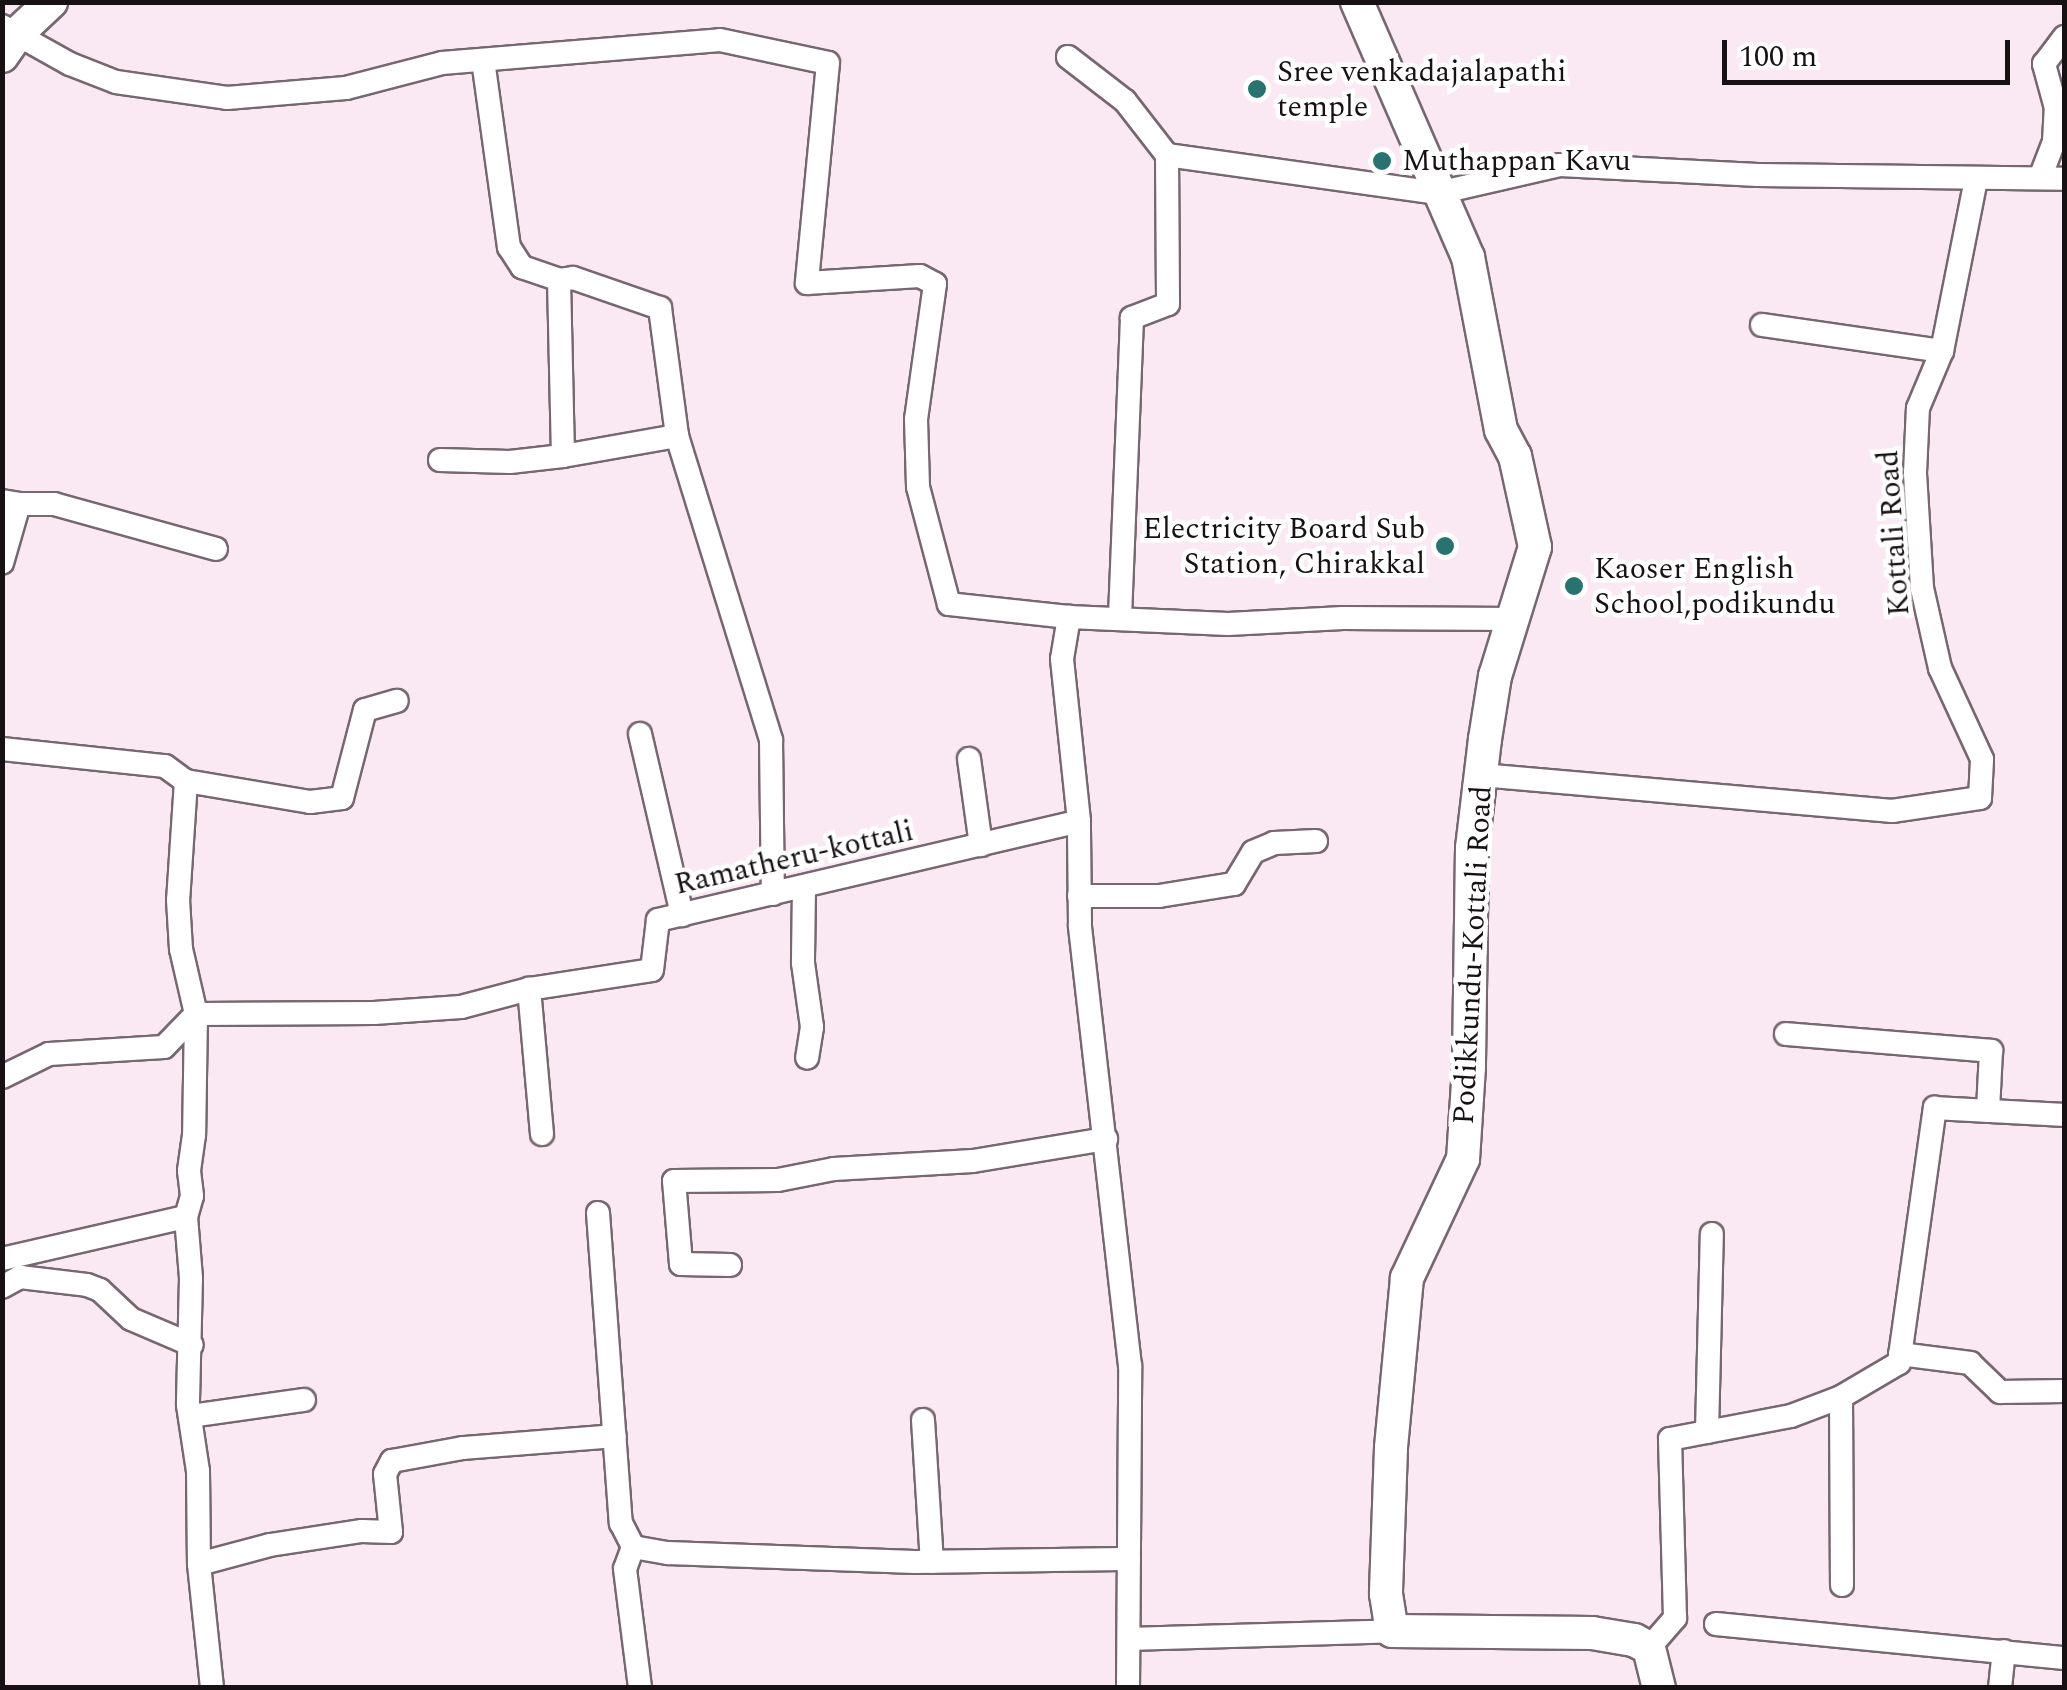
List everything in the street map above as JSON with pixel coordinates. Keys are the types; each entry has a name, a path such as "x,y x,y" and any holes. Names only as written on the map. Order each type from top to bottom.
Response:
{"main road":[{"path":"8,38 51,2"},
{"name":"Podikkundu-Kottali Road","path":"1356,2 1468,257 1501,430 1514,456 1535,547 1496,676 1472,848 1470,1068 1463,1159 1407,1278 1391,1448 1386,1594 1392,1631"},
{"path":"1392,1631 1592,1634 1634,1640 1649,1648 1659,1688"}],"street":[{"path":"2040,178 2054,142 2056,108 2044,64 2064,37"},
{"path":"8,38 116,82 227,98 346,88 442,63 720,40 828,63 807,283 920,276 935,284 916,419 918,487 949,604 1068,617 1228,624 1343,618 1514,619"},
{"path":"1068,58 1125,102 1167,155 1168,304 1132,318 1120,620"},
{"path":"484,60 508,247 522,267 559,280 573,278 660,308 677,436 771,740 773,894"},
{"path":"1167,155 1438,193 1560,164 1976,180 2064,179"},
{"name":"Kottali Road","path":"1481,775 1892,812 1980,798 1982,760 1940,668 1922,588 1915,472 1918,408 1942,350 1976,180"},
{"path":"559,280 563,456"},
{"path":"1762,325 1942,350"},
{"path":"440,460 510,462 677,436"},
{"path":"2,563 11,502 54,504 216,550"},
{"path":"1068,617 1062,659 1080,821 1079,896 1130,1366 1128,1688"},
{"path":"2,749 165,766 186,781 310,802 342,798 365,710 397,701"},
{"path":"640,734 682,915"},
{"path":"969,759 981,844"},
{"path":"186,781 178,900 180,949 196,1014 192,1196 186,1217 192,1345 190,1416 198,1472 200,1564 212,1688"},
{"name":"Ramatheru-kottali","path":"530,989 652,970 658,920 1080,821"},
{"path":"1079,896 1159,896 1234,884 1253,852 1274,842 1316,841"},
{"path":"804,887 803,963 812,1027 807,1058"},
{"path":"2,1077 50,1054 164,1047 196,1014 374,1014 461,1007 530,989 542,1134"},
{"path":"1786,1034 1991,1051 1988,1111"},
{"path":"1649,1648 1675,1618 1670,1439 1792,1416 1841,1397 1898,1363 1935,1108 2064,1114"},
{"path":"730,1265 681,1264 674,1181 778,1180 834,1169 973,1161 1106,1138"},
{"path":"598,1213 621,1523 633,1547 625,1569 640,1688"},
{"path":"2,1259 186,1217"},
{"path":"1707,1432 1712,1234"},
{"path":"2,1287 20,1277 86,1285 100,1290 130,1320 192,1345"},
{"path":"1900,1354 1970,1362 2000,1392 2064,1391"},
{"path":"1841,1397 1842,1585"},
{"path":"190,1416 304,1400"},
{"path":"922,1420 932,1562"},
{"path":"200,1564 270,1545 362,1531 391,1532 385,1474 392,1461 462,1448 615,1436"},
{"path":"633,1547 668,1553 932,1562 1128,1559"},
{"path":"1716,1624 2064,1658"},
{"path":"1130,1639 1392,1631"},
{"path":"2000,1688 2004,1651"}],"place":[{"name":"Sree venkadajalapathi temple","path":"1257,89"},
{"name":"Muthappan Kavu","path":"1382,161"},
{"name":"Electricity Board Sub Station, Chirakkal","path":"1445,546"},
{"name":"Kaoser English School,podikundu","path":"1574,586"}]}
